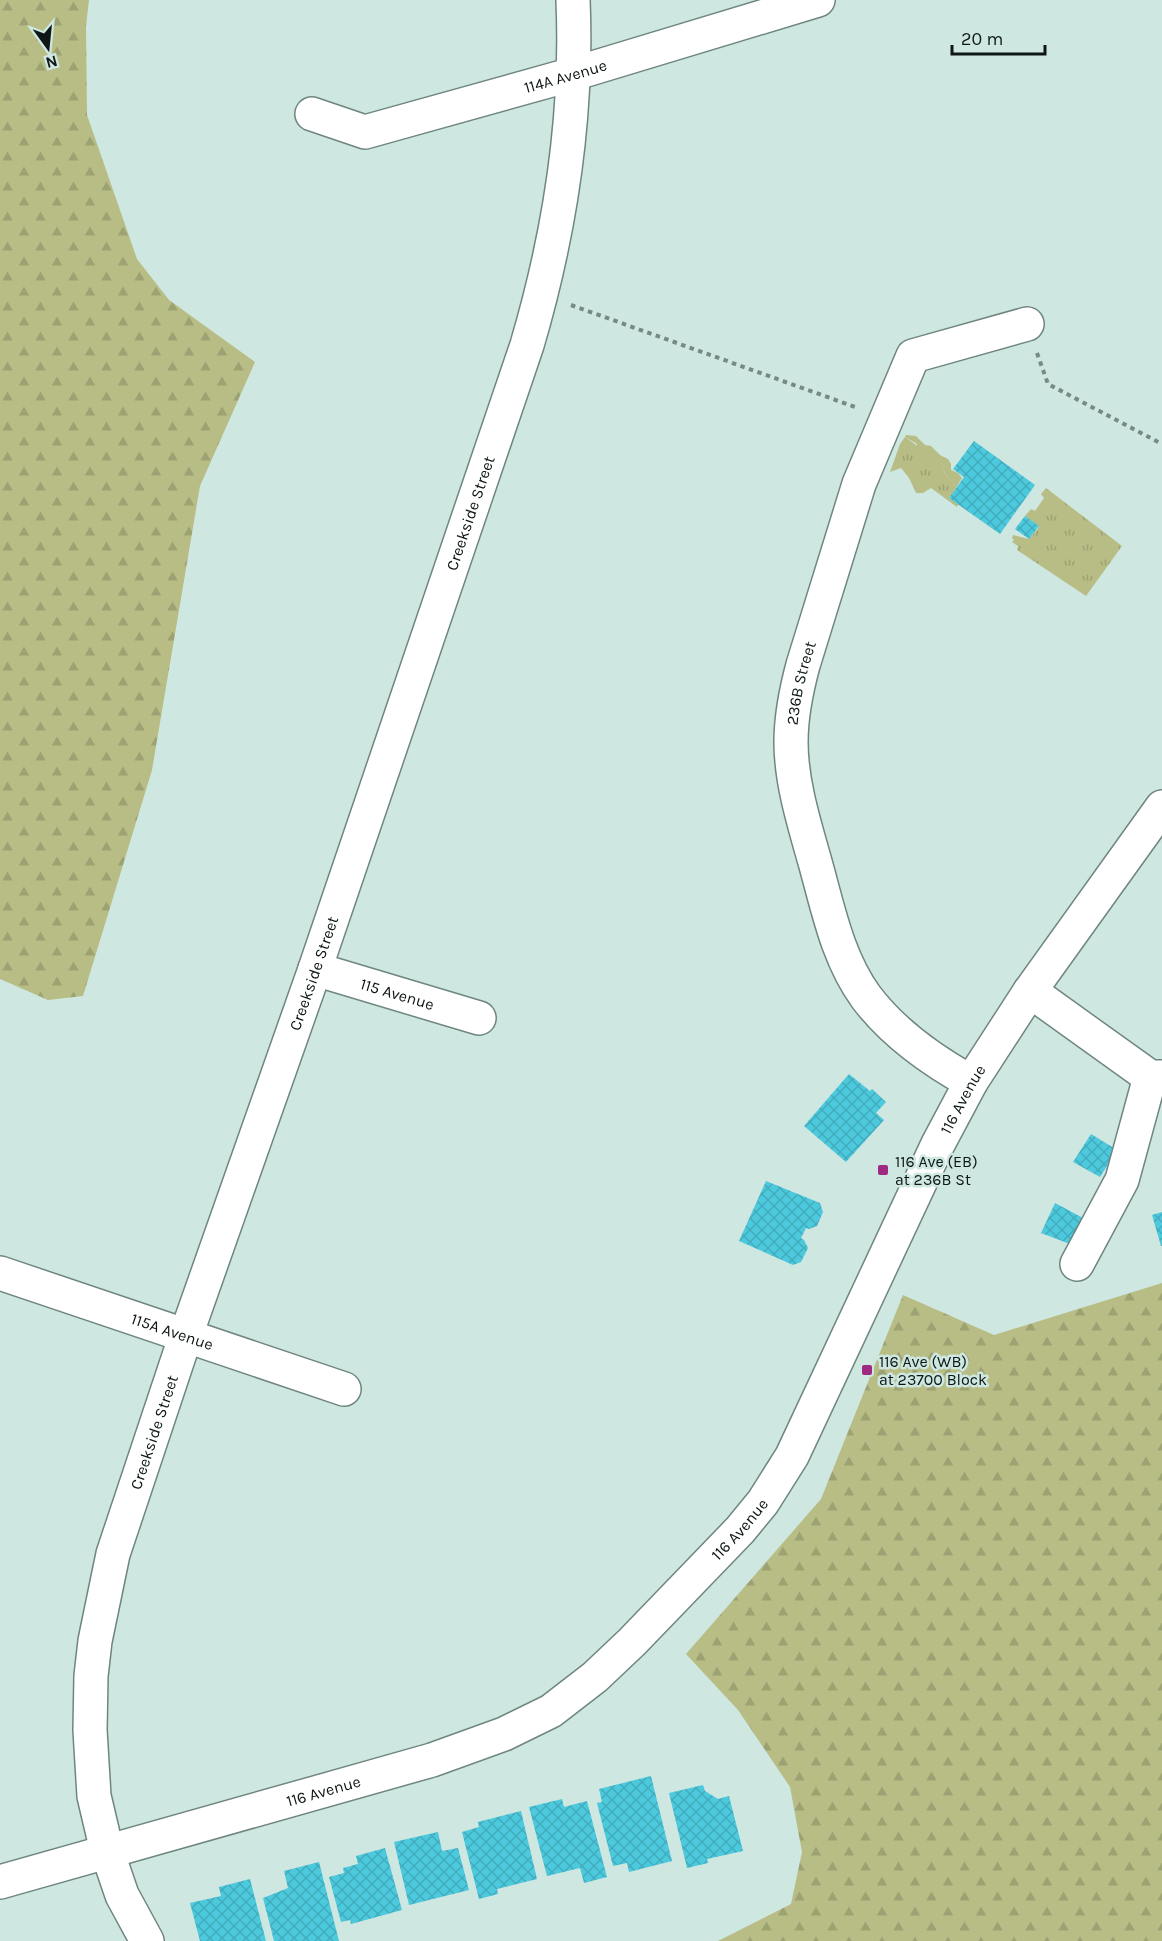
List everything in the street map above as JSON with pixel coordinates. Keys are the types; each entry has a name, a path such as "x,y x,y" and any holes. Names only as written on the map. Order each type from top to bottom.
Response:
{"street":[{"name":"Creekside Street","path":"147,1941 122,1895 106,1851 94,1796 90,1730 91,1676 95,1641 113,1554 186,1335 315,969 542,294 569,141 573,74 573,0"},
{"name":"114A Avenue","path":"312,114 365,132 573,74 806,1"},
{"name":"236B Street","path":"971,1082 936,1062 903,1037 881,1016 848,969 836,938 802,814 792,763 792,716 803,665 859,484 914,356 1027,324"},
{"name":"116 Avenue","path":"0,1882 470,1748 550,1711 595,1677 639,1635 740,1530 778,1481 792,1456 938,1144 971,1082 1030,991 1162,807"},
{"name":"115 Avenue","path":"315,969 479,1018"},
{"path":"1030,991 1156,1077 1122,1180 1077,1264"},
{"name":"115A Avenue","path":"0,1273 344,1389"}],"path":[{"path":"542,294 886,419"},
{"path":"1027,324 1048,384 1162,444"}],"green space":[{"path":"0,0 89,0 86,26 87,115 137,259 169,300 255,362 200,486 152,770 83,996 48,1000 0,979"},
{"path":"906,435 916,436 925,445 931,446 948,459 951,470 962,478 951,496 949,495 955,485 945,474 942,464 917,447 917,444 905,437"},
{"path":"905,437 942,464 945,474 955,485 949,498 958,504 957,507 931,488 923,493 916,493 901,468 890,472 900,444"},
{"path":"1046,488 1122,546 1086,596 1017,550 1018,546 1012,542 1013,535 1029,539 1039,527 1025,516 1031,509 1035,511 1044,498 1041,494"},
{"path":"1162,1283 1162,1941 718,1941 791,1904 802,1852 790,1787 738,1710 686,1654 821,1499 903,1295 994,1335"}],"building":[{"path":"974,441 1035,485 1000,534 949,498 964,477 953,469"},
{"path":"1025,516 1039,526 1029,539 1015,529"},
{"path":"849,1074 870,1091 872,1089 886,1102 876,1113 884,1120 846,1162 804,1126"},
{"path":"1091,1134 1117,1150 1100,1177 1073,1162"},
{"path":"766,1181 820,1203 823,1212 817,1226 806,1228 801,1238 808,1248 801,1262 793,1265 739,1241"},
{"path":"1055,1203 1083,1218 1070,1244 1041,1233"},
{"path":"1162,1212 1162,1246 1161,1246 1152,1215"},
{"path":"651,1776 672,1861 629,1872 627,1863 613,1866 597,1803 602,1802 599,1789"},
{"path":"703,1785 705,1791 718,1799 729,1796 743,1851 707,1859 708,1863 687,1868 669,1793"},
{"path":"562,1799 564,1807 587,1801 607,1877 584,1883 580,1868 547,1876 529,1807"},
{"path":"521,1811 537,1879 497,1889 498,1894 479,1899 462,1832 479,1827 478,1822"},
{"path":"438,1832 442,1851 458,1848 469,1890 409,1905 394,1842"},
{"path":"385,1848 402,1910 351,1924 350,1920 341,1922 329,1877 344,1873 343,1868 358,1864 356,1856"},
{"path":"319,1862 339,1941 274,1941 263,1898 288,1888 284,1871"},
{"path":"250,1879 266,1941 200,1941 190,1903 221,1896 219,1887"}],"place":[{"name":"116 Ave (EB) at 236B St","path":"883,1170"},
{"name":"116 Ave (WB) at 23700 Block","path":"867,1370"}]}
